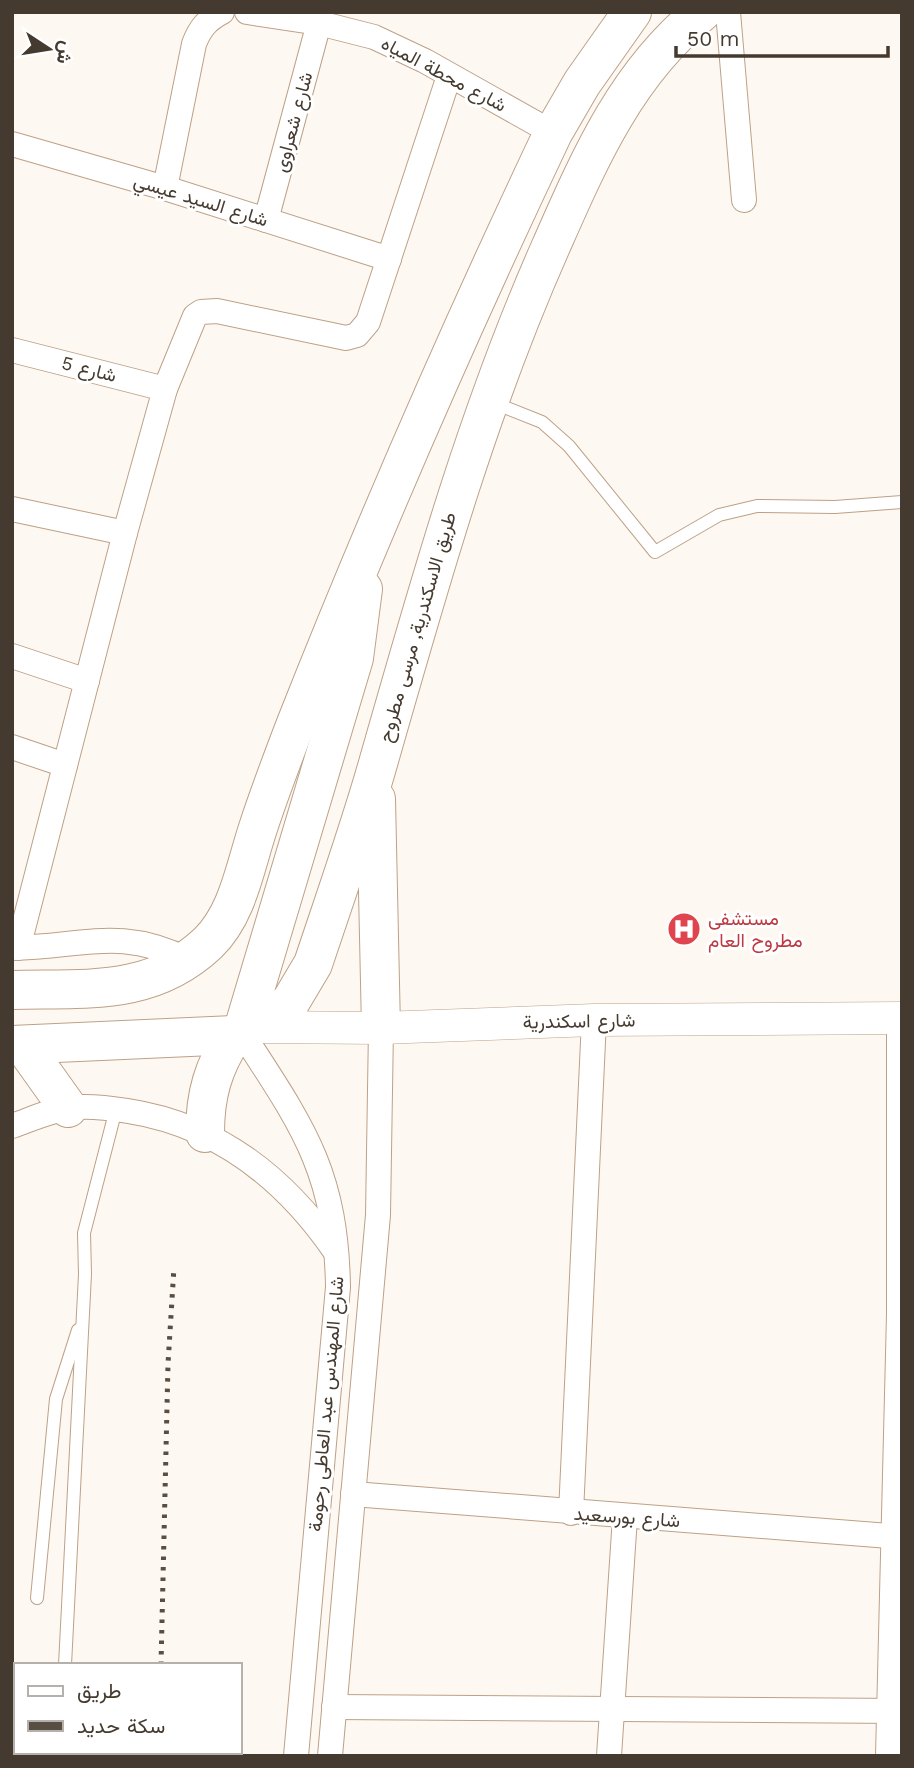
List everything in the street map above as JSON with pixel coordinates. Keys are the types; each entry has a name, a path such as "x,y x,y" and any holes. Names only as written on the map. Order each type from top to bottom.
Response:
{"main road":[{"path":"12,990 125,986 158,977 188,960 211,940 228,916 274,778 363,555 554,133 582,83 632,12"},
{"name":"طريق الاسكندرية, مرسى مطروح","path":"244,1032 291,1001 313,964 376,771 450,512 532,289 598,142 641,76 666,45 702,12"},
{"path":"205,1133 205,1106 210,1080 220,1056 244,1032 354,658 362,606 363,555"},
{"path":"376,771 381,1028"},
{"path":"18,1045 244,1032"},
{"path":"18,1045 68,1108"}],"street":[{"path":"165,188 194,44 199,30 209,19 222,12"},
{"name":"شارع محطة المياه","path":"247,12 347,29 400,48 554,133"},
{"path":"727,12 744,200"},
{"name":"شارع شعراوى","path":"266,220 319,23"},
{"path":"188,960 150,943 129,940 15,948 165,389 191,324 201,312 217,310 346,338 357,335 368,322 449,76"},
{"name":"شارع السيد عيسي","path":"12,144 165,188 389,259"},
{"name":"شارع 5","path":"12,350 165,389"},
{"path":"12,509 125,533"},
{"path":"12,656 87,681"},
{"path":"12,747 65,765"},
{"path":"888,1756 895,1711 901,1018"},
{"name":"شارع اسكندرية","path":"244,1032 594,1020 901,1018"},
{"path":"570,1513 594,1020"},
{"name":"شارع المهندس عبد العاطى رحومة","path":"330,1756 378,1215 381,1028"},
{"name":"شارع المهندس عبد العاطى رحومة","path":"244,1032 311,1145 329,1199 337,1254 338,1287 296,1756"},
{"path":"12,1126 68,1108 116,1109 146,1114 205,1133 266,1172 300,1206 337,1254"},
{"name":"شارع بورسعيد","path":"353,1494 898,1537"},
{"path":"609,1756 625,1517"},
{"path":"334,1707 895,1711"}],"lane":[{"path":"489,401 542,422 569,446 655,552 719,515 757,506 835,507 902,502"},
{"path":"65,1663 85,1233 116,1109"},
{"path":"37,1598 56,1399 83,1314"}],"railway":[{"path":"161,1663 168,1364 174,1267"}],"place":[{"name":"مستشفى مطروح العام","path":"684,929"}]}
